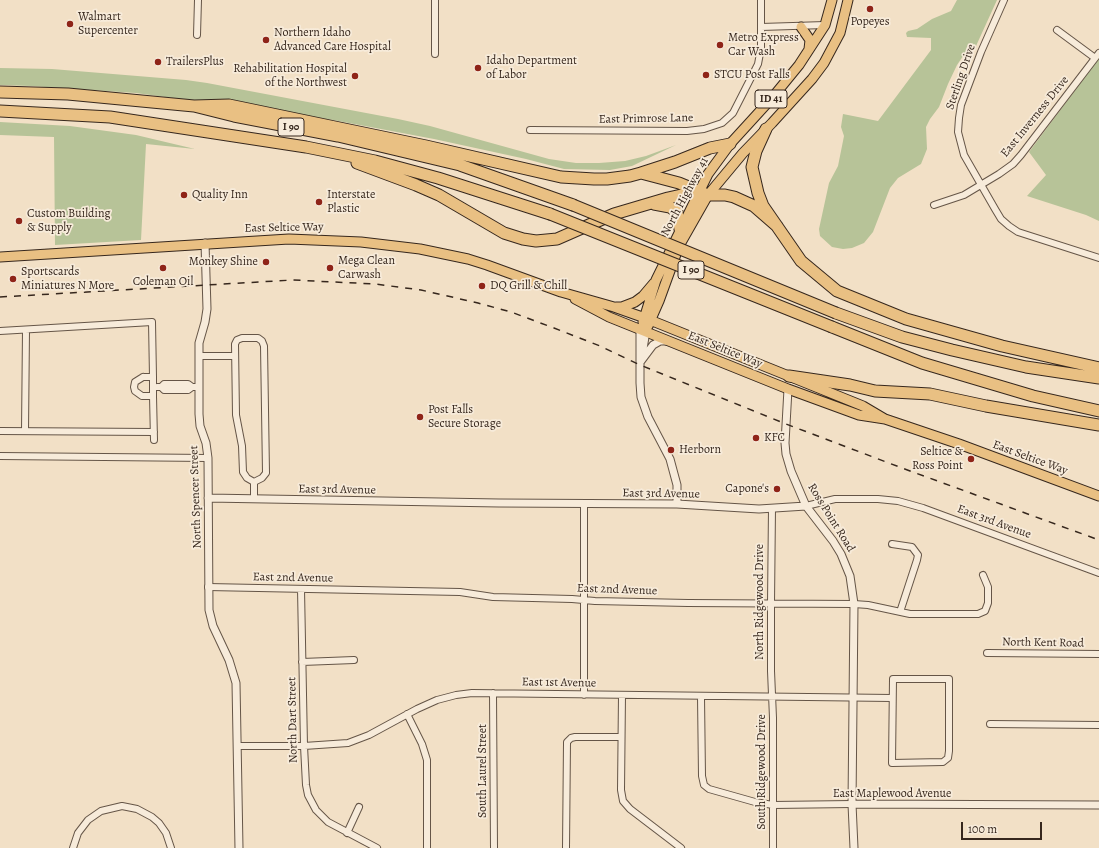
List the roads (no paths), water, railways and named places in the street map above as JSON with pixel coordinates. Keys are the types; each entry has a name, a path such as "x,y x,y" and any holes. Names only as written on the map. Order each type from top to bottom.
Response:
{"highway":[{"name":"I 90","path":"0,92 68,94 194,106 234,116 338,136 460,165 573,205 836,313 902,337 1026,367 1099,378"},
{"path":"194,106 228,105 426,146 562,177 582,179 607,179 641,173 675,162 710,148 730,144"},
{"name":"I 90","path":"0,111 110,117 306,147 375,161 431,176 550,214 922,363 1033,396 1099,411"},
{"path":"766,129 756,151 752,167 758,193 763,206 800,261 837,290 906,319 1002,346 1099,368"},
{"path":"306,147 368,167 416,185 458,206 504,233 523,239 536,241 557,239 614,214 650,204 703,193 734,197 754,206 777,226"},
{"path":"641,173 679,183 703,193"},
{"path":"650,204 670,206 677,212 680,229"},
{"path":"789,376 850,385 875,391 930,394 986,406 1099,425"}],"main road":[{"name":"North Highway 41","path":"647,319 659,301 679,246 703,193 708,174 730,144 772,98 799,65 825,25 832,0"},
{"path":"841,28 838,22 844,0"},
{"name":"North Highway 41","path":"647,319 656,280 680,229 703,193 766,129 812,79 824,63 841,28 848,0"},
{"path":"801,27 810,40 809,49"},
{"name":"East Seltice Way","path":"0,257 205,243 289,239 361,242 402,246 468,259 561,292 614,307 863,406 885,419"},
{"path":"614,307 635,302 643,296 656,280"},
{"name":"East Seltice Way","path":"561,292 610,317 788,389 859,415 885,419 1099,496"},
{"path":"659,301 659,311 662,321 674,330"},
{"path":"643,330 647,319"},
{"path":"700,353 739,362 776,377 781,378 789,376"},
{"name":"Ross Point Road","path":"788,389 789,376"}],"street":[{"path":"197,35 198,0"},
{"path":"435,0 435,54"},
{"name":"East Primrose Lane","path":"530,130 687,131 704,129 722,123 733,113 756,70 760,56 761,0"},
{"name":"Sterling Drive","path":"1004,0 970,79 961,105 958,118 959,137 962,150 969,166 1001,219 1018,232 1099,258"},
{"path":"761,28 825,25"},
{"path":"1057,30 1097,56"},
{"name":"East Inverness Drive","path":"934,205 958,198 1004,170 1021,155 1097,56"},
{"name":"North Spencer Street","path":"205,243 207,308 200,340 199,387 200,426 206,443 208,458 209,610 212,626 229,660 234,675 236,692 239,848"},
{"path":"0,331 152,322 154,440"},
{"path":"25,431 26,330"},
{"path":"643,330 639,344 641,361 641,398 648,417 670,459 677,485 677,504"},
{"path":"239,338 258,338 264,343 266,473 262,478 254,482 247,478 243,472 242,446 236,415 235,344 239,338"},
{"path":"641,361 653,345 660,341 670,341"},
{"path":"199,356 235,356"},
{"path":"153,377 143,377 139,379 135,382 134,387 138,394 142,396 153,396"},
{"path":"153,387 164,384 188,384 192,387 199,387"},
{"name":"Ross Point Road","path":"788,389 785,443 786,454 791,471 806,506 833,541 841,554 850,576 854,604 852,804 854,848"},
{"path":"0,431 154,432"},
{"path":"0,456 208,458"},
{"path":"254,482 254,499"},
{"name":"East 3rd Avenue","path":"208,498 677,504 772,508 806,506 835,499 878,499 898,501 923,508 1099,573"},
{"path":"584,504 584,695"},
{"name":"North Ridgewood Drive","path":"772,508 772,696"},
{"path":"892,544 912,547 918,555 900,612"},
{"name":"East 2nd Avenue","path":"208,587 460,592 493,597 681,603 854,604 868,605 910,614 981,613 987,607 988,602 988,587 983,575"},
{"name":"North Dart Street","path":"301,589 306,785 316,810 324,819 346,833 377,848"},
{"name":"North Kent Road","path":"987,653 1099,654"},
{"path":"302,662 354,660"},
{"path":"893,679 949,679 949,750 946,760 938,763 892,762 892,698 893,679"},
{"name":"East 1st Avenue","path":"237,746 304,746 348,743 369,735 427,704 450,696 472,693 701,697 772,696 892,698"},
{"name":"South Laurel Street","path":"493,693 494,848"},
{"path":"622,695 621,790 624,801 630,809 681,848"},
{"name":"South Ridgewood Drive","path":"772,696 773,848"},
{"name":"East Maplewood Avenue","path":"701,697 702,769 704,785 709,789 755,802 773,805 1099,805"},
{"path":"407,714 422,744 427,760 427,848"},
{"path":"990,724 1099,724"},
{"path":"566,848 567,742 571,738 621,738"},
{"path":"73,848 78,833 88,820 101,811 122,806 137,809 152,817 159,823 166,833 170,848"},
{"path":"346,833 359,808"}],"railway":[{"path":"0,297 293,280 375,284 421,290 511,312 600,346 640,365 786,424 1099,540"}],"place":[{"name":"Popeyes","path":"870,9"},
{"name":"Walmart Supercenter","path":"70,24"},
{"name":"Northern Idaho Advanced Care Hospital","path":"266,40"},
{"name":"Metro Express Car Wash","path":"720,45"},
{"name":"TrailersPlus","path":"158,62"},
{"name":"Idaho Department of Labor","path":"478,68"},
{"name":"STCU Post Falls","path":"706,75"},
{"name":"Rehabilitation Hospital of the Northwest","path":"355,76"},
{"name":"Quality Inn","path":"184,195"},
{"name":"Interstate Plastic","path":"319,202"},
{"name":"Custom Building & Supply","path":"19,221"},
{"name":"Monkey Shine","path":"266,262"},
{"name":"Coleman Oil","path":"163,268"},
{"name":"Mega Clean Carwash","path":"330,268"},
{"name":"Sportscards Miniatures N More","path":"13,279"},
{"name":"DQ Grill & Chill","path":"482,286"},
{"name":"Post Falls Secure Storage","path":"420,417"},
{"name":"KFC","path":"756,438"},
{"name":"Herborn","path":"671,450"},
{"name":"Seltice & Ross Point","path":"971,459"},
{"name":"Capone's","path":"777,489"}]}
